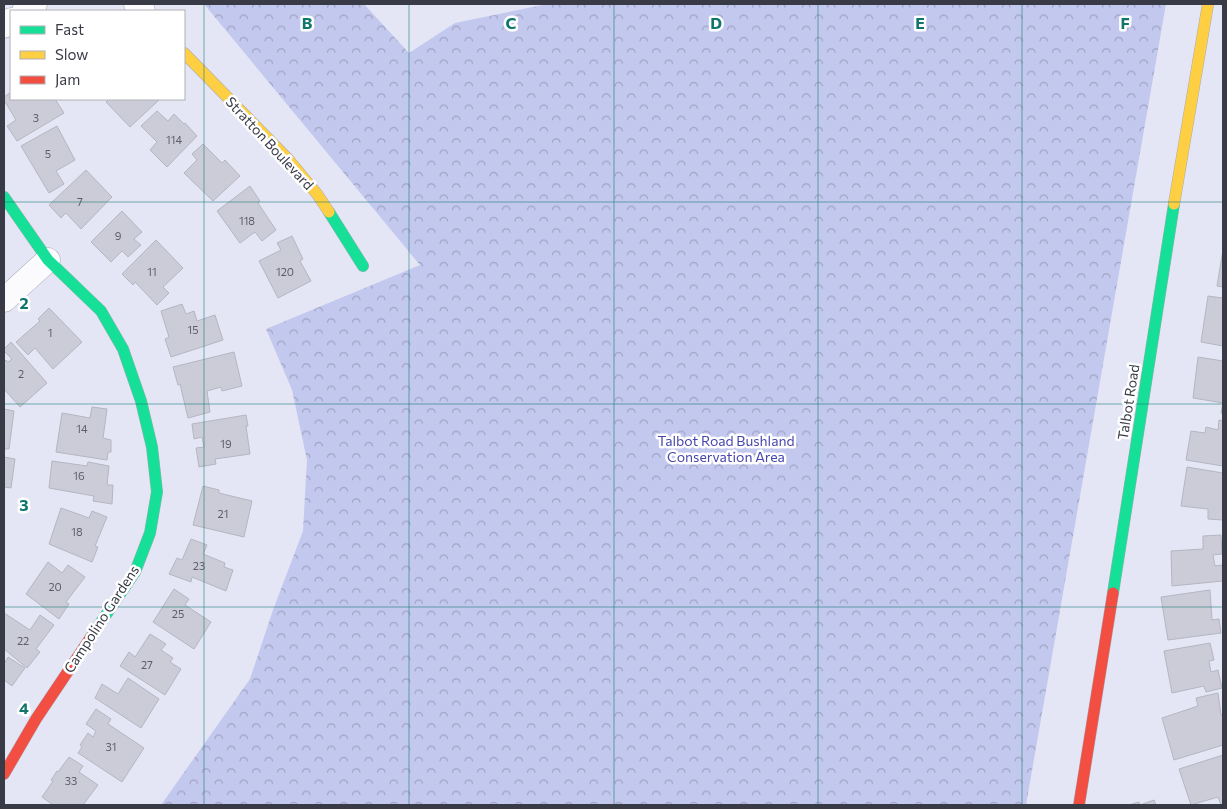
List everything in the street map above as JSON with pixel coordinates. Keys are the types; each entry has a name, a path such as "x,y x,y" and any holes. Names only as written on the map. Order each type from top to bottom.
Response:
{"street":[{"name":"Talbot Road","path":"1079,805 1177,186 1208,4"},
{"name":"Stratton Boulevard","path":"185,54 288,159 317,194 363,266"},
{"name":"Campolino Gardens","path":"4,197 48,260 101,311 123,349 141,401 152,447 157,492 150,533 135,572 36,720 4,774"},
{"path":"4,300 48,260"}],"green space":[{"name":"Talbot Road Bushland Conservation Area","path":"204,4 364,4 409,53 455,23 547,4 1166,4 1026,805 161,805 250,679 273,610 303,531 307,460 292,390 266,329 420,265"}],"building":[{"path":"10,93 10,100 56,100 64,113 17,141 7,126 16,120 4,97"},
{"path":"108,100 159,100 130,127 106,102"},
{"path":"157,111 168,121 174,114 197,136 167,167 150,150 157,142 141,126"},
{"path":"57,126 75,160 56,171 64,184 49,193 21,146"},
{"path":"203,144 222,163 225,160 240,176 213,201 184,173 197,160 192,154"},
{"path":"86,170 112,197 81,229 66,213 61,218 49,205"},
{"path":"250,186 260,201 258,203 276,230 262,241 255,232 240,243 217,211"},
{"path":"122,211 142,232 134,239 141,245 128,257 122,251 111,262 91,242"},
{"path":"292,236 303,259 300,261 311,281 278,298 259,261 281,250 277,243"},
{"path":"156,240 183,268 163,287 169,293 157,305 135,282 133,285 122,274"},
{"path":"1223,250 1223,287 1217,286"},
{"path":"1208,296 1223,298 1223,346 1201,342"},
{"path":"182,304 186,314 194,311 197,321 215,315 223,340 171,357 165,339 169,337 161,311"},
{"path":"49,308 82,342 53,369 35,348 28,355 16,342 40,321 38,319"},
{"path":"11,342 47,383 20,407 4,389 4,363 6,360 8,362 12,359 4,349"},
{"path":"234,352 242,386 222,391 221,387 207,391 210,412 188,418 180,384 178,385 173,367"},
{"path":"1198,357 1223,361 1223,403 1193,398"},
{"path":"92,407 107,409 103,438 111,440 111,452 108,452 107,460 56,452 62,413 90,418"},
{"path":"4,409 14,411 9,449 4,449"},
{"path":"246,415 250,454 215,459 216,464 199,467 196,448 204,447 202,437 194,439 192,424"},
{"path":"1219,420 1223,421 1223,466 1186,460 1191,431 1205,433 1206,427 1218,430"},
{"path":"4,457 15,459 11,488 4,487"},
{"path":"52,461 87,466 88,462 109,466 107,485 113,485 112,504 93,501 94,496 49,488"},
{"path":"1187,467 1223,473 1223,520 1208,519 1208,509 1181,506"},
{"path":"203,486 219,490 219,493 252,501 244,537 193,525"},
{"path":"61,508 89,518 92,511 107,517 95,546 98,547 92,562 49,544"},
{"path":"1221,535 1222,554 1213,555 1215,566 1222,565 1223,581 1172,586 1171,551 1203,549 1203,536"},
{"path":"191,539 207,545 203,554 225,563 224,567 233,570 226,591 192,577 191,582 169,574 177,558 182,560"},
{"path":"48,562 62,573 68,565 85,577 66,602 69,604 59,619 26,594"},
{"path":"174,589 189,599 185,605 211,622 194,649 153,622"},
{"path":"1210,590 1212,620 1219,619 1221,633 1168,640 1161,597"},
{"path":"4,613 30,630 40,615 54,625 36,649 40,652 27,668 4,649"},
{"path":"150,634 166,644 161,650 173,658 170,662 181,669 165,695 120,666 129,652 135,657"},
{"path":"1210,643 1214,660 1209,661 1211,672 1218,670 1222,688 1206,692 1204,686 1172,693 1164,651"},
{"path":"8,657 25,668 12,686 4,680 4,664"},
{"path":"128,678 159,699 141,728 95,698 102,684 118,694"},
{"path":"1218,693 1221,715 1223,714 1223,745 1174,760 1162,718 1198,706 1196,698"},
{"path":"96,709 111,719 108,724 144,748 122,782 78,753 82,747 80,745 88,733 93,737 96,731 86,724"},
{"path":"1223,755 1223,805 1221,805 1218,797 1191,805 1179,769"},
{"path":"69,757 83,766 79,772 98,785 83,805 53,805 42,797 53,781 51,780 57,771"},
{"path":"1154,800 1156,805 1140,805"},
{"path":"1139,802 1140,805 1129,805"}],"traffic: fast":[{"path":"4,197 48,260 101,311 123,349 141,401 152,447 157,492 150,533 135,572 91,637"},
{"path":"1113,593 1174,204"},
{"path":"329,212 363,266"}],"traffic: slow":[{"path":"1174,204 1208,4"},
{"path":"185,54 288,159 317,194 329,212"}],"traffic: jam":[{"path":"1079,805 1113,593"},
{"path":"4,774 36,719 91,637"}]}
